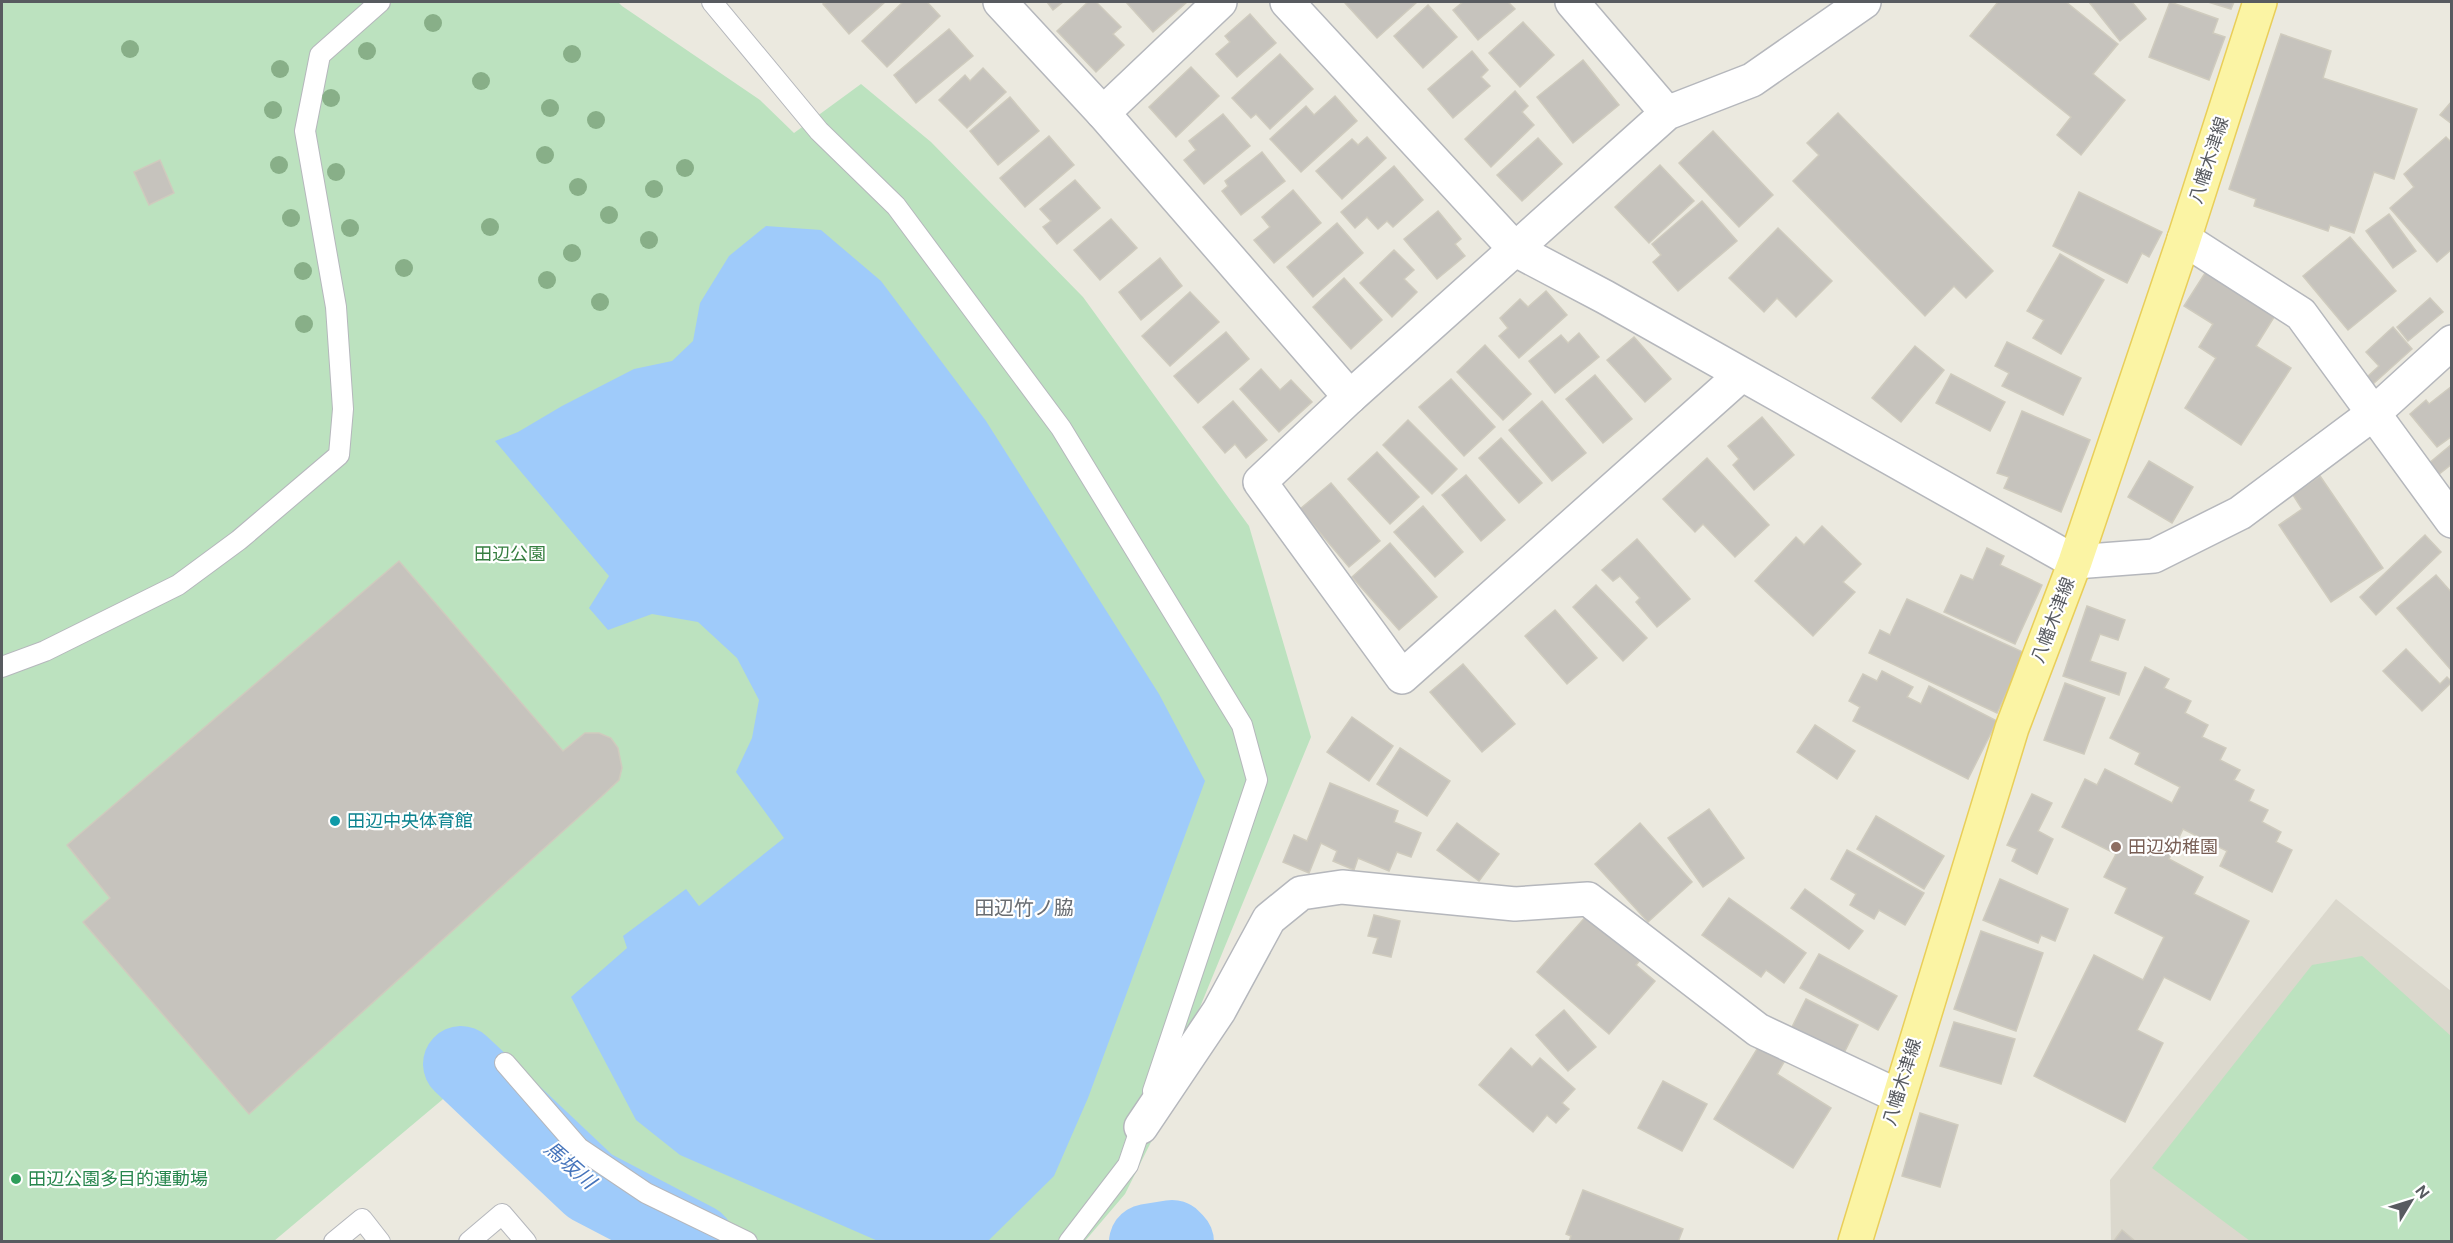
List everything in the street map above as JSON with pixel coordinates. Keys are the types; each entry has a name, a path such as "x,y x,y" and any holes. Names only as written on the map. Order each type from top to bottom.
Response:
{"main road":[{"name":"八幡木津線","path":"1855,1242 2012,728 2075,562 2184,239 2260,2"}],"street":[{"path":"1000,2 1103,113 1350,396"},
{"path":"1103,113 1220,2"},
{"path":"1287,2 1516,250 1605,297 2075,562 2154,556 2240,513 2374,413 2451,342"},
{"path":"1572,2 1667,113"},
{"path":"1741,375 1402,677 1260,482 1350,396 1667,113 1752,80 1864,2"},
{"path":"2184,239 2301,314 2451,521"},
{"path":"1141,1127 1219,1011 1269,919 1301,893 1342,887 1515,904 1588,899 1758,1030 1898,1096"}],"lane":[{"path":"2,667 45,651 178,585 239,540 339,455 343,409 336,307 305,131 320,55 380,2"},
{"path":"712,2 819,131 896,206 1061,428 1242,725 1257,780 1141,1127 1128,1165 1069,1242"},
{"path":"506,1063 579,1148 646,1193 747,1242"},
{"path":"469,1242 502,1214 526,1242"},
{"path":"334,1242 362,1219 380,1242"}],"shaded area":[{"path":"2336,899 2451,991 2451,1241 2111,1241 2110,1180"}],"green space":[{"name":"田辺公園","path":"2,2 618,2 760,100 794,133 861,84 931,142 1083,297 1249,526 1311,737 1184,1046 1154,1136 1125,1194 1085,1241 725,1241 655,1209 573,1156 486,1063 274,1241 2,1242"},
{"path":"2362,956 2451,1036 2451,1241 2250,1241 2152,1168 2312,965"}],"water":[{"path":"766,226 821,230 881,281 986,421 1159,694 1205,781 1088,1098 1054,1176 988,1241 878,1241 680,1155 636,1120 571,997 627,948 623,936 686,889 699,906 784,838 736,772 752,738 759,700 737,658 698,622 652,614 608,630 589,608 609,576 495,441 518,432 562,406 634,369 672,361 693,341 700,303 729,256"}],"building":[{"path":"827,2 885,2 849,34 823,4"},
{"path":"903,2 927,2 940,16 887,67 862,41"},
{"path":"1047,2 1063,2 1053,10"},
{"path":"1088,2 1096,2 1121,27 1113,34 1124,45 1096,72 1057,31"},
{"path":"1126,2 1187,2 1153,32"},
{"path":"1417,2 1377,38 1345,3"},
{"path":"1463,2 1508,2 1515,9 1478,40 1453,10"},
{"path":"1998,2 2066,2 2118,44 2093,74 2125,100 2081,155 2057,135 2071,117 1970,36"},
{"path":"2089,2 2132,2 2146,19 2120,41"},
{"path":"2170,2 2218,19 2213,33 2225,37 2209,80 2149,57"},
{"path":"2208,2 2234,2 2231,9"},
{"path":"1428,5 1457,37 1423,68 1394,36"},
{"path":"1250,14 1276,43 1237,77 1216,54 1230,42 1225,36"},
{"path":"1523,22 1554,55 1520,87 1489,53"},
{"path":"949,29 973,56 916,103 894,75"},
{"path":"2281,34 2331,51 2323,78 2417,109 2394,179 2374,172 2354,233 2330,225 2328,231 2254,206 2256,199 2229,189"},
{"path":"1472,51 1488,70 1481,77 1490,86 1453,118 1428,89"},
{"path":"1280,54 1313,89 1270,129 1256,114 1251,118 1232,98"},
{"path":"1583,60 1619,105 1573,143 1537,97"},
{"path":"1191,67 1219,96 1176,137 1149,107"},
{"path":"983,68 1006,92 967,128 939,100 965,75 970,81"},
{"path":"1515,91 1528,106 1522,112 1534,125 1491,167 1465,139"},
{"path":"1335,96 1357,121 1301,172 1270,139 1306,106 1314,115"},
{"path":"1010,97 1039,131 998,165 970,131"},
{"path":"2452,101 2452,124 2440,115"},
{"path":"1838,113 1993,271 1966,298 1954,286 1925,316 1793,181 1819,155 1807,143"},
{"path":"1223,114 1250,146 1204,184 1184,160 1196,150 1189,141"},
{"path":"1713,131 1773,195 1739,227 1679,163"},
{"path":"1049,136 1074,165 1025,207 1000,178"},
{"path":"1367,137 1386,158 1342,199 1316,171 1352,139 1358,145"},
{"path":"2446,137 2452,143 2452,249 2437,262 2390,208 2414,187 2404,174"},
{"path":"1538,138 1562,164 1522,201 1497,175"},
{"path":"1262,152 1285,181 1241,215 1222,191 1228,186 1225,181"},
{"path":"160,160 174,193 149,205 134,172"},
{"path":"1660,165 1694,201 1649,243 1615,207"},
{"path":"1394,166 1423,200 1393,227 1387,221 1378,229 1367,217 1355,228 1341,212"},
{"path":"1075,180 1100,208 1057,244 1043,227 1051,221 1040,209"},
{"path":"1293,190 1321,223 1274,263 1254,240 1270,227 1262,217"},
{"path":"2079,192 2162,232 2149,257 2142,253 2127,283 2053,246"},
{"path":"1702,201 1737,241 1678,291 1653,262 1661,255 1652,244"},
{"path":"1438,211 1461,239 1455,244 1465,256 1437,279 1404,239"},
{"path":"2389,214 2416,251 2393,268 2366,231"},
{"path":"1111,219 1137,248 1100,280 1074,250"},
{"path":"1337,223 1363,253 1313,297 1287,267"},
{"path":"1778,228 1832,281 1796,317 1777,298 1764,312 1729,278"},
{"path":"2350,237 2396,291 2348,330 2303,276"},
{"path":"1394,250 1414,270 1404,279 1417,292 1392,317 1360,283"},
{"path":"2060,254 2104,280 2061,354 2033,338 2044,320 2027,311"},
{"path":"1160,258 1182,286 1141,320 1119,292"},
{"path":"2207,270 2276,314 2256,346 2291,368 2241,445 2185,408 2216,358 2199,347 2213,324 2184,306"},
{"path":"1344,278 1382,320 1351,349 1313,307"},
{"path":"1546,291 1567,315 1519,358 1499,336 1508,328 1500,318 1520,299 1528,307"},
{"path":"1190,292 1219,322 1170,366 1142,336"},
{"path":"2430,298 2443,312 2408,341 2397,327"},
{"path":"2393,327 2412,349 2373,384 2367,377 2379,366 2366,352"},
{"path":"1226,332 1249,359 1198,403 1174,376"},
{"path":"1579,333 1599,357 1555,393 1529,361 1561,335 1568,343"},
{"path":"1634,337 1671,379 1645,402 1607,360"},
{"path":"2007,342 2081,378 2063,415 2002,386 2009,373 1995,366"},
{"path":"1485,345 1531,394 1503,420 1457,372"},
{"path":"1915,346 1944,370 1901,422 1872,398"},
{"path":"1261,369 1280,390 1291,380 1312,402 1279,432 1240,389"},
{"path":"1951,374 2005,402 1990,431 1936,403"},
{"path":"1595,375 1632,419 1603,443 1566,399"},
{"path":"1451,379 1495,427 1464,456 1419,407"},
{"path":"2452,386 2452,436 2437,447 2410,414 2426,400 2429,404"},
{"path":"1233,401 1267,440 1246,458 1235,444 1225,453 1203,427"},
{"path":"1542,401 1586,453 1552,481 1509,430"},
{"path":"2022,411 2090,440 2061,512 2004,488 2009,477 1997,473"},
{"path":"1762,417 1794,455 1754,490 1733,465 1739,459 1728,446"},
{"path":"1408,420 1457,469 1432,494 1383,445"},
{"path":"1501,438 1542,483 1519,503 1479,458"},
{"path":"2452,444 2452,464 2438,475 2429,463"},
{"path":"1377,452 1419,497 1390,524 1348,479"},
{"path":"1707,458 1769,525 1735,557 1703,524 1695,532 1663,499"},
{"path":"2149,461 2193,487 2172,523 2128,497"},
{"path":"1466,475 1505,520 1481,541 1442,495"},
{"path":"2320,476 2383,568 2331,602 2279,525 2302,509 2293,495"},
{"path":"1331,483 1380,541 1349,567 1300,509"},
{"path":"1423,506 1463,552 1435,577 1394,532"},
{"path":"1822,526 1861,564 1843,582 1855,592 1813,636 1755,581 1796,537 1804,545"},
{"path":"2425,535 2441,552 2376,615 2360,597"},
{"path":"1637,539 1690,599 1657,627 1636,602 1640,598 1620,576 1613,581 1602,570"},
{"path":"1390,543 1437,597 1399,630 1352,577"},
{"path":"1987,548 2004,556 2000,565 2042,585 2015,644 1944,612 1961,575 1973,580"},
{"name":"田辺中央体育館","path":"399,561 563,751 585,733 599,733 611,738 618,748 622,768 619,780 249,1114 83,922 110,898 67,845"},
{"path":"2436,575 2452,593 2452,671 2397,608"},
{"path":"1596,585 1647,638 1623,661 1573,607"},
{"path":"1907,599 2025,653 1997,713 1869,653 1880,630 1890,635"},
{"path":"2087,606 2125,620 2118,640 2100,634 2090,661 2126,673 2119,695 2063,676"},
{"path":"1555,610 1597,658 1567,684 1525,636"},
{"path":"2406,649 2440,684 2447,677 2452,682 2422,711 2383,671"},
{"path":"1463,664 1515,724 1482,752 1430,692"},
{"path":"2145,667 2169,679 2164,688 2191,701 2185,713 2208,725 2202,737 2226,748 2220,760 2240,770 2234,780 2254,790 2249,801 2268,810 2262,822 2281,832 2276,842 2292,850 2272,892 2220,866 2227,851 2183,829 2169,859 2203,877 2194,894 2249,921 2210,1000 2164,977 2137,1030 2163,1043 2125,1122 2034,1076 2094,955 2143,980 2164,937 2115,913 2127,888 2104,877 2116,854 2062,827 2085,779 2097,785 2105,769 2172,803 2180,787 2135,764 2140,753 2110,738"},
{"path":"1882,671 1913,687 1907,697 1921,704 1929,686 1997,721 1968,779 1853,721 1860,707 1849,701 1863,674 1877,681"},
{"path":"2065,683 2105,698 2084,754 2044,740"},
{"path":"1352,717 1393,746 1369,781 1327,752"},
{"path":"1815,725 1855,751 1837,779 1797,752"},
{"path":"1400,748 1450,781 1427,816 1377,784"},
{"path":"1330,783 1398,811 1394,822 1421,833 1411,857 1397,852 1389,871 1358,858 1354,870 1333,861 1337,851 1321,843 1309,873 1283,862 1294,835 1307,841"},
{"path":"2032,794 2052,803 2038,831 2053,839 2037,874 2012,861 2017,849 2007,845"},
{"path":"1709,809 1744,858 1703,887 1668,838"},
{"path":"1876,816 1944,856 1924,889 1857,849"},
{"path":"1457,823 1499,854 1479,881 1437,850"},
{"path":"1640,823 1692,882 1648,922 1595,864"},
{"path":"1847,850 1924,893 1905,925 1879,910 1874,919 1850,905 1856,894 1831,879"},
{"path":"2000,879 2068,909 2055,941 2041,935 2038,943 1983,920"},
{"path":"1805,889 1863,931 1849,949 1791,908"},
{"path":"1729,898 1806,953 1784,983 1766,970 1761,977 1702,935"},
{"path":"1588,914 1640,960 1636,965 1655,981 1609,1034 1537,972"},
{"path":"1374,915 1400,921 1391,957 1373,953 1378,938 1368,936"},
{"path":"1981,931 2043,953 2016,1031 1954,1009"},
{"path":"1819,954 1897,996 1878,1030 1800,988"},
{"path":"1806,999 1858,1025 1843,1055 1791,1029"},
{"path":"1564,1010 1596,1047 1568,1071 1536,1035"},
{"path":"1954,1022 2015,1039 2001,1084 1940,1066"},
{"path":"1762,1041 1787,1057 1777,1074 1831,1108 1793,1168 1714,1119"},
{"path":"1511,1048 1532,1067 1540,1058 1575,1089 1562,1103 1569,1109 1556,1123 1547,1115 1533,1132 1479,1085"},
{"path":"1663,1081 1707,1104 1682,1151 1638,1128"},
{"path":"1920,1113 1958,1125 1940,1187 1902,1176"},
{"path":"1583,1190 1683,1229 1678,1242 1569,1242 1571,1236 1566,1234"},
{"path":"2122,1230 2136,1242 2113,1242"}],"waterway":[{"name":"馬坂川","path":"461,1064 590,1186 697,1242"},
{"name":"馬坂川","path":"1147,1242 1172,1238 1176,1242"}],"place":[{"name":"田辺中央体育館","path":"335,821"},
{"name":"田辺幼稚園","path":"2116,847"},
{"name":"田辺公園多目的運動場","path":"16,1179"}],"district":[{"name":"田辺竹ノ脇","path":"1024,908"}]}
